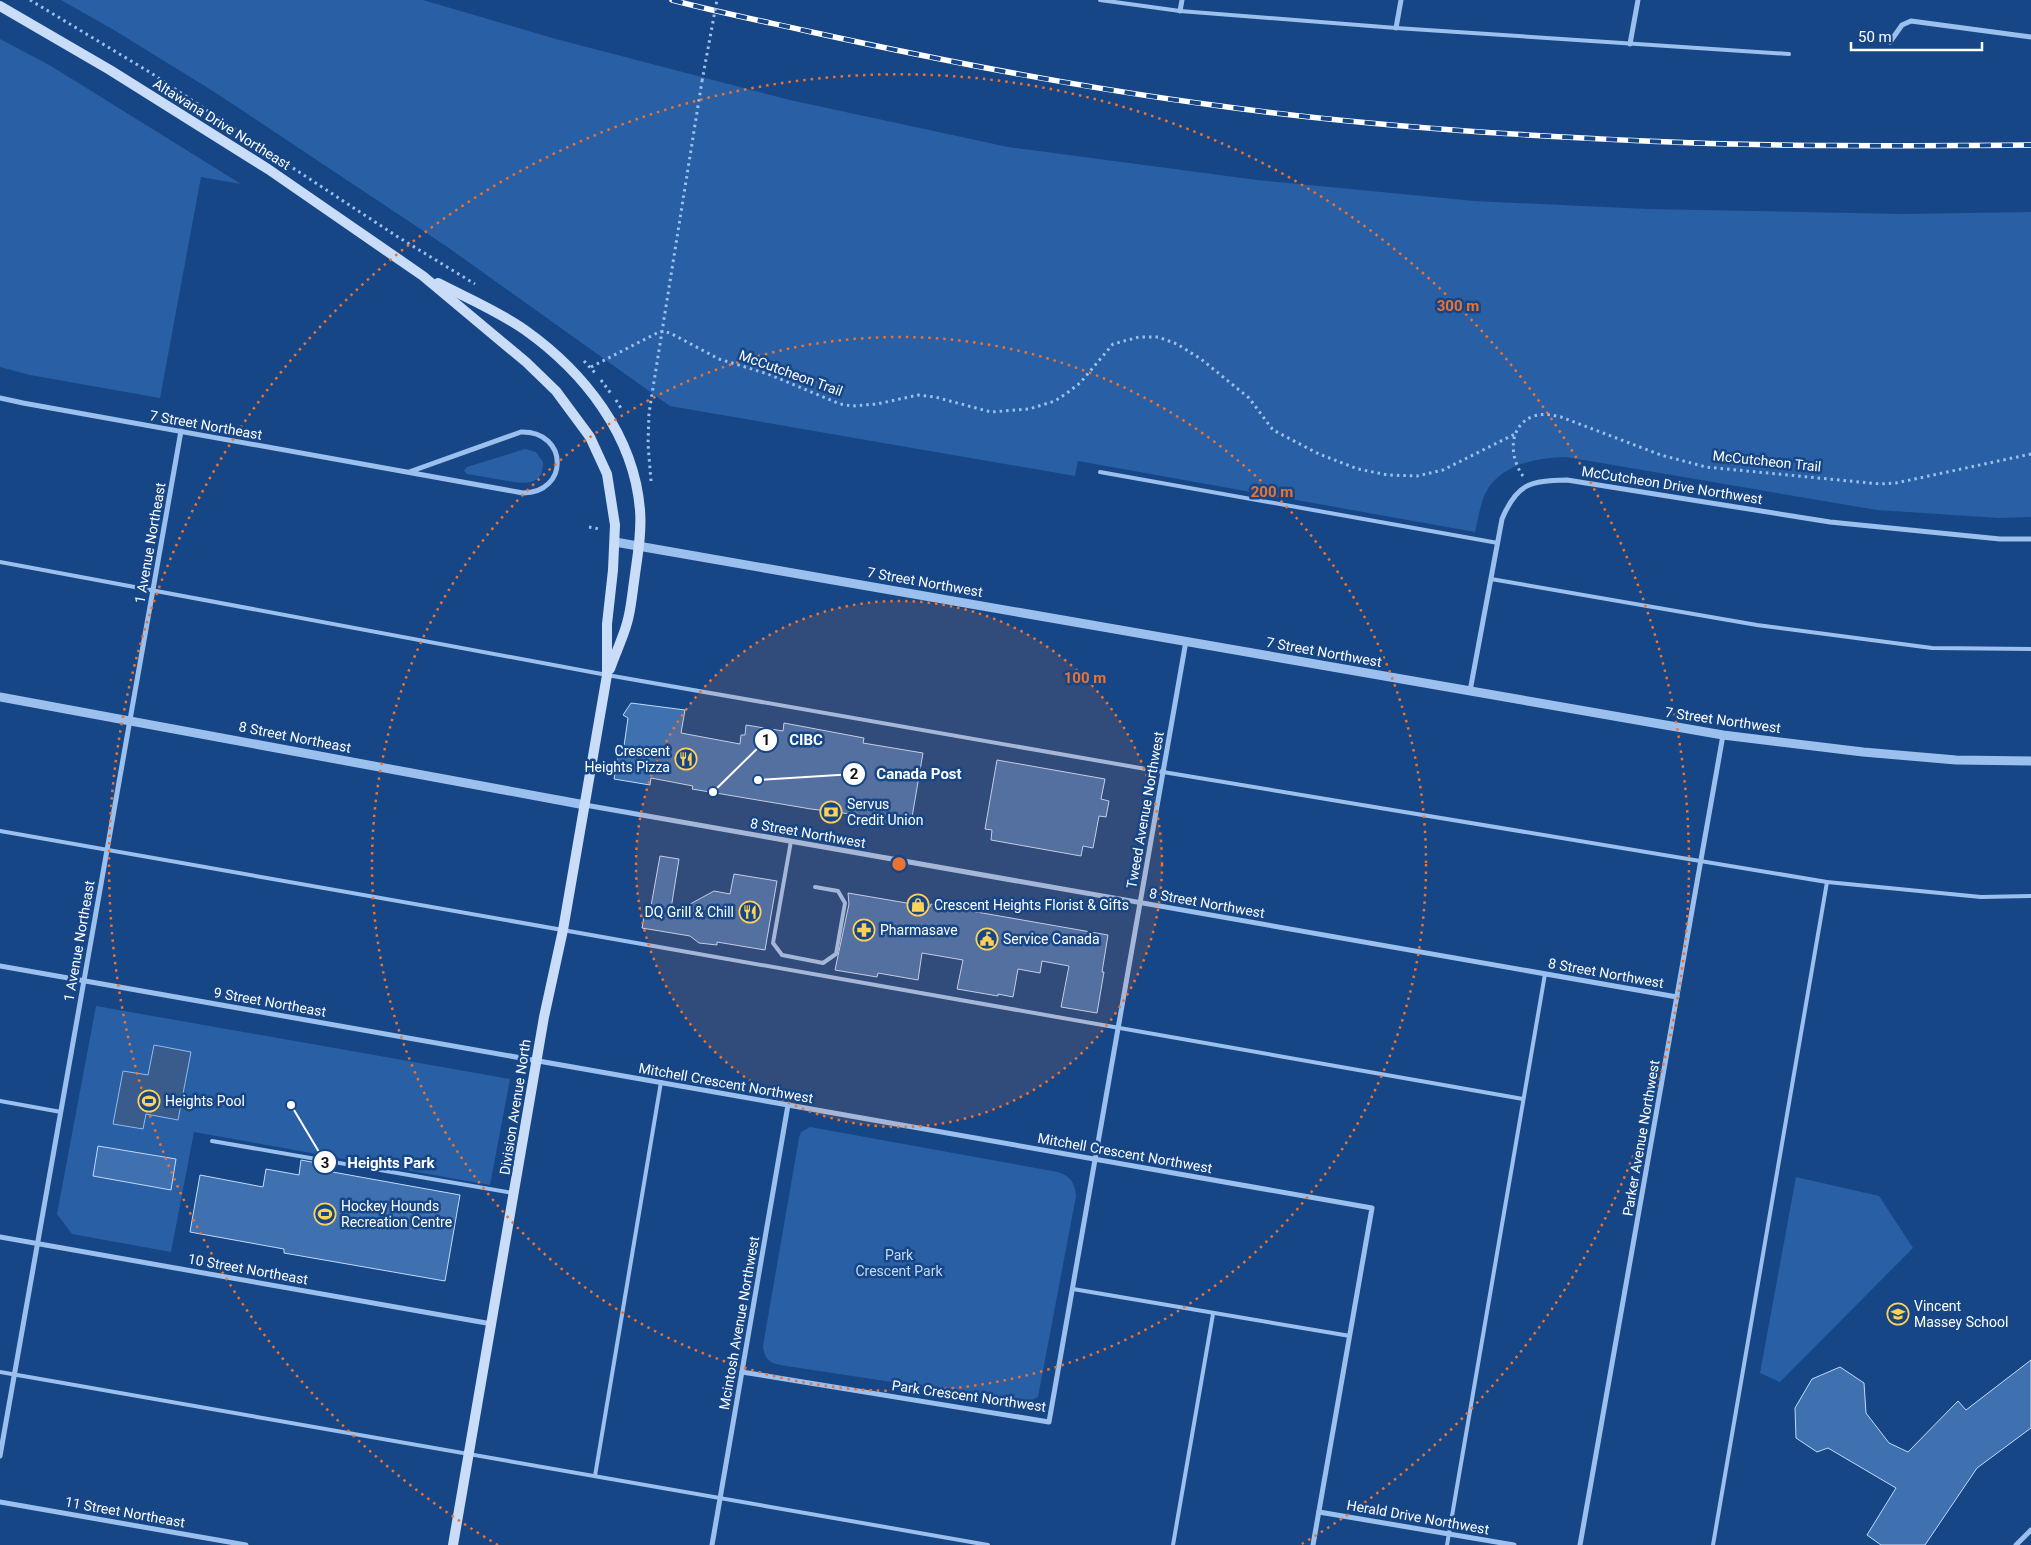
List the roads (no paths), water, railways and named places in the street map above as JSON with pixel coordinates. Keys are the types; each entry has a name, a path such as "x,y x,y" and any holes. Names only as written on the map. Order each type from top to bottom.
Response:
{"main road":[{"name":"Altawana Drive Northeast","path":"0,6 110,70 268,169 423,276 526,362 556,391 590,437 607,474 611,492"},
{"name":"Altawana Drive Northeast","path":"423,276 494,311 524,329 570,368 588,387 618,432 629,459 636,488"},
{"name":"Division Avenue North","path":"607,675 627,623 639,547 640,508 636,488"},
{"name":"Division Avenue North","path":"453,1545 537,1061 563,930 607,675 607,624 616,542 611,492"}],"street":[{"path":"1180,11 1182,0"},
{"path":"1396,28 1401,0"},
{"path":"1630,44 1638,0"},
{"path":"1890,42 1894,33 1902,25 1911,21 2031,37"},
{"name":"7 Street Northeast","path":"0,398 523,493 532,493 542,489 555,475 558,466 554,447 540,434 521,432 409,472"},
{"name":"1 Avenue Northeast","path":"0,1456 181,431"},
{"name":"McCutcheon Drive Northwest","path":"1470,691 1502,519 1510,501 1522,488 1543,481 1567,480 1830,522 2000,539 2031,539"},
{"name":"7 Street Northwest","path":"616,542 1722,735 1863,752 1956,760 2031,761"},
{"name":"Tweed Avenue Northwest","path":"1096,1160 1186,641"},
{"name":"8 Street Northeast","path":"0,697 585,805"},
{"name":"Parker Avenue Northwest","path":"1580,1545 1722,735"},
{"name":"8 Street Northwest","path":"585,805 1677,997"},
{"name":"9 Street Northeast","path":"0,966 537,1061"},
{"name":"Mitchell Crescent Northwest","path":"537,1061 1372,1208 1313,1545"},
{"name":"Mcintosh Avenue Northwest","path":"712,1545 788,1105"},
{"name":"Park Crescent Northwest","path":"742,1372 1049,1422 1096,1160"},
{"name":"10 Street Northeast","path":"0,1237 492,1324"},
{"name":"11 Street Northeast","path":"0,1502 246,1545"},
{"name":"Herald Drive Northwest","path":"1319,1512 1514,1545"},
{"path":"2016,1545 2031,1530"}],"lane":[{"path":"1100,0 1180,11 1396,28 1789,54"},
{"path":"1100,472 1498,543"},
{"path":"0,562 607,675 1163,772 1827,882 1981,897 2031,896"},
{"path":"1491,579 1757,625 1932,648 2031,649"},
{"path":"0,831 1523,1099"},
{"path":"791,841 773,943 782,955 823,963 836,954 845,902 838,891 814,886"},
{"path":"1713,1545 1827,882"},
{"path":"1447,1545 1544,974"},
{"path":"594,1476 661,1082"},
{"path":"0,1101 61,1112"},
{"path":"212,1141 515,1194"},
{"path":"1073,1289 1350,1336"},
{"path":"1173,1545 1213,1314"},
{"path":"0,1372 988,1545"}],"railway":[{"path":"672,0 858,42 1012,73 1168,99 1325,119 1592,139 1693,143 1838,146 2031,145"}],"place":[{"name":"Crescent Heights Pizza","path":"686,759"},
{"name":"Canada Post","path":"758,780"},
{"name":"CIBC","path":"713,792"},
{"name":"Servus Credit Union","path":"831,812"},
{"name":"Crescent Heights Florist & Gifts","path":"918,905"},
{"name":"DQ Grill & Chill","path":"750,912"},
{"name":"Pharmasave","path":"864,930"},
{"name":"Service Canada","path":"987,939"},
{"name":"Heights Pool","path":"149,1101"},
{"name":"Heights Park","path":"291,1105"},
{"name":"Hockey Hounds Recreation Centre","path":"325,1214"},
{"name":"Vincent Massey School","path":"1898,1314"}],"park label":[{"name":"Park Crescent Park","path":"899,1264"}]}
